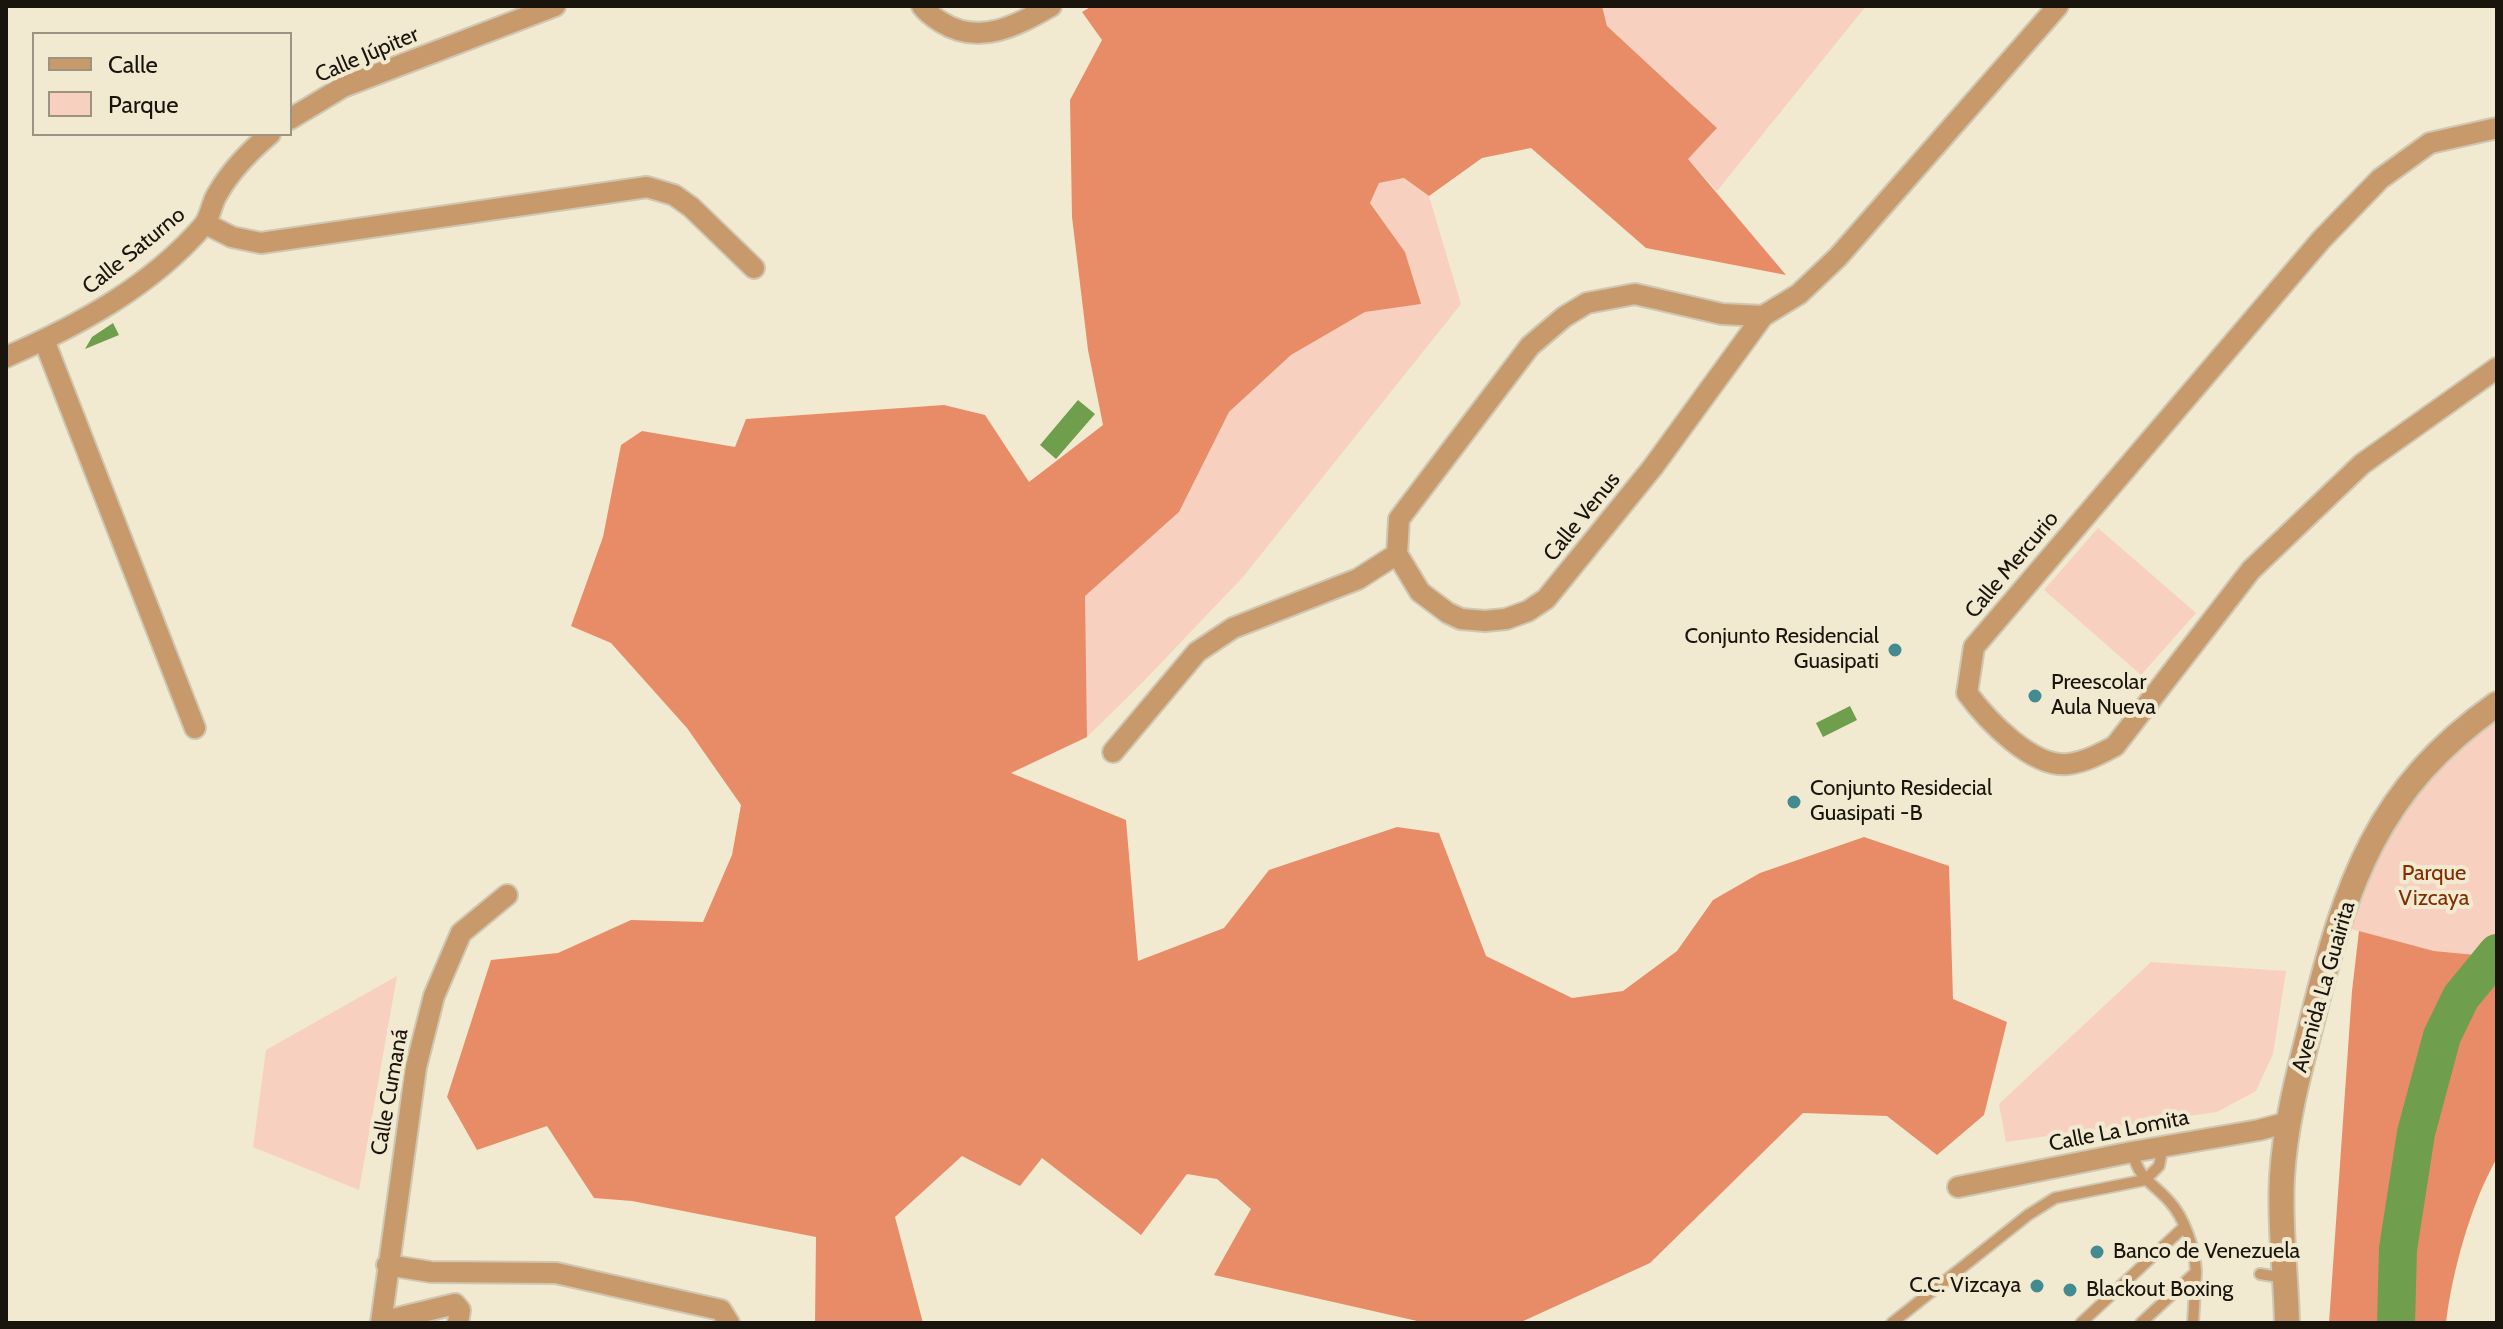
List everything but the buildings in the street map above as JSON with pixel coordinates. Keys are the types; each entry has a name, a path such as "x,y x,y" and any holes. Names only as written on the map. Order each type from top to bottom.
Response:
{"street":[{"name":"Calle Júpiter","path":"292,118 343,87 555,6"},
{"path":"922,6 948,27 966,34 991,34 1051,6"},
{"name":"Calle Venus","path":"1397,554 1420,592 1461,619 1495,620 1528,611 1546,599 1606,526 1763,316 1799,294 1838,257 2058,6"},
{"name":"Calle Mercurio","path":"2497,128 2430,143 2380,179 2321,240 1974,647 1967,693 1997,729 2023,750 2044,759 2065,765 2090,759 2115,746 2251,570 2362,464 2497,368"},
{"path":"268,136 238,164 216,195 206,224 232,237 261,243 647,187 674,195 691,207 754,268"},
{"name":"Calle Saturno","path":"6,357 115,303 206,224"},
{"path":"1113,752 1197,652 1233,628 1358,579 1397,554 1399,519 1530,346 1564,317 1587,303 1635,294 1722,314 1763,316"},
{"path":"44,340 195,728"},
{"name":"Avenida La Guairita","path":"2287,1323 2281,1206 2289,1122 2320,986 2360,863 2385,818 2425,765 2441,747 2497,704"},
{"name":"Calle Cumaná","path":"381,1323 416,1067 434,996 461,933 507,895"},
{"name":"Calle La Lomita","path":"1958,1187 2289,1122"},
{"path":"387,1265 431,1272 556,1273 721,1310 729,1323"},
{"path":"381,1323 427,1317 455,1304 460,1310 458,1323"}],"lane":[{"path":"1892,1323 2028,1215 2055,1198 2145,1180 2159,1166 2163,1146"},
{"path":"2132,1152 2138,1171 2170,1202 2184,1227 2195,1258 2193,1323"},
{"path":"2081,1323 2184,1227"},
{"path":"2141,1323 2196,1272"},
{"path":"2260,1274 2285,1278"}],"green space":[{"path":"1602,6 1866,6 1717,191 1688,159 1717,128 1607,26"},
{"path":"1404,178 1429,196 1461,304 1243,577 1087,737 1084,596 1179,512 1229,412 1291,355 1365,312 1420,304 1405,252 1370,202 1379,183"},
{"path":"2098,528 2196,613 2141,675 2044,590"},
{"name":"Parque Vizcaya","path":"2497,715 2497,932 2476,955 2434,951 2351,929 2377,862 2398,820 2424,780 2440,762"},
{"path":"2151,962 2286,971 2273,1054 2256,1091 2217,1112 2006,1142 1999,1104"},
{"path":"397,976 359,1190 253,1147 266,1050"}],"shaded area":[{"path":"1092,6 1602,6 1607,26 1717,128 1688,159 1786,275 1646,248 1531,148 1482,158 1429,196 1404,178 1379,183 1370,203 1405,252 1421,304 1365,312 1291,355 1229,412 1179,512 1085,596 1087,737 1011,773 1126,820 1138,961 1224,928 1269,870 1397,827 1439,833 1486,956 1572,998 1623,991 1677,951 1713,900 1760,873 1864,837 1949,866 1953,999 2007,1022 1984,1115 1937,1155 1887,1116 1803,1113 1650,1263 1519,1323 1426,1323 1214,1275 1251,1209 1217,1179 1187,1174 1141,1235 1042,1158 1020,1186 962,1156 895,1217 923,1323 815,1323 816,1237 632,1201 594,1198 547,1126 477,1150 447,1097 491,960 558,953 631,920 703,922 732,855 741,805 687,728 611,643 571,626 603,537 621,445 642,431 735,447 746,419 944,405 985,415 1029,482 1103,425 1088,350 1072,217 1070,100 1102,40 1082,12"},
{"path":"113,323 119,335 85,349 92,337"},
{"path":"1078,400 1095,414 1056,459 1040,445"},
{"path":"1850,706 1857,720 1823,737 1816,723"},
{"path":"2359,931 2434,951 2476,955 2497,932 2497,1158 2464,1238 2446,1323 2329,1323 2352,991"}],"waterway":[{"path":"2396,1323 2398,1249 2416,1133 2442,1036 2461,997 2497,953"}],"place":[{"name":"Conjunto Residencial Guasipati","path":"1895,650"},
{"name":"Preescolar Aula Nueva","path":"2035,696"},
{"name":"Conjunto Residecial Guasipati -B","path":"1794,802"},
{"name":"Banco de Venezuela","path":"2097,1252"},
{"name":"C.C. Vizcaya","path":"2037,1286"},
{"name":"Blackout Boxing","path":"2070,1290"}]}
